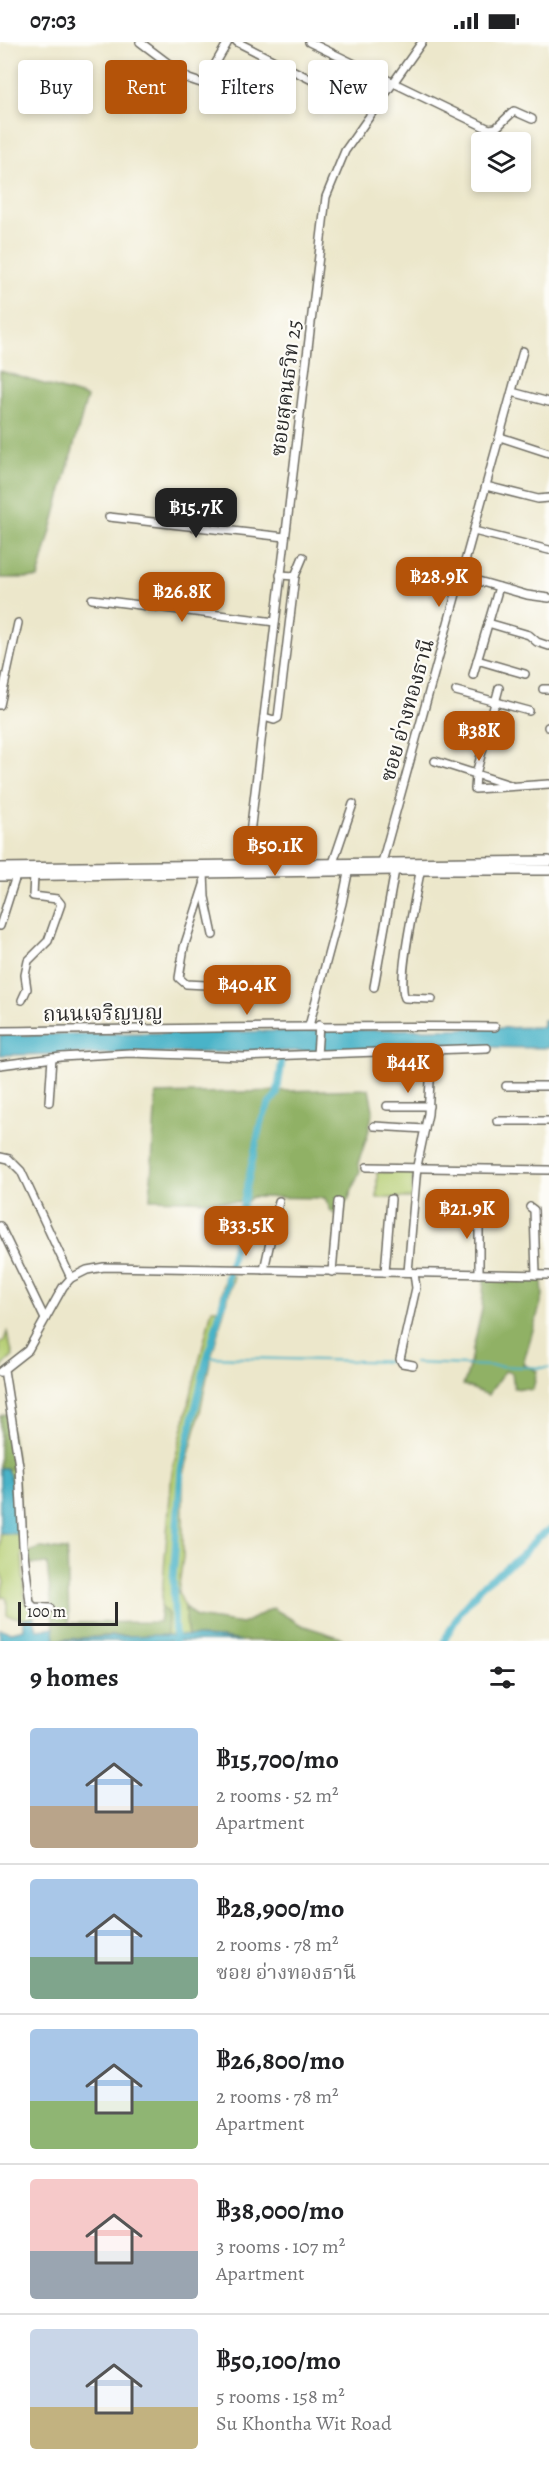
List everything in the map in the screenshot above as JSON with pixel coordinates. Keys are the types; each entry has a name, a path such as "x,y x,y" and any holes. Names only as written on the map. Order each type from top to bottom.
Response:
{"main road":[{"path":"381,866 395,870 421,866 549,861"},
{"path":"0,876 204,873 333,863 349,867"},
{"path":"0,868 421,866 549,870"}],"street":[{"path":"140,42 189,79 201,83 206,80 228,42"},
{"path":"237,42 308,78"},
{"path":"309,42 489,129 496,128 514,111 532,119"},
{"name":"ซอยสุคนธวิท 25","path":"388,91 422,42"},
{"name":"ซอยสุคนธวิท 25","path":"246,868 325,203 331,181 345,151 371,114"},
{"name":"ซอย อ่างทองธานี","path":"381,866 523,351"},
{"path":"512,392 549,402"},
{"path":"500,437 549,453"},
{"path":"486,486 538,499 549,498"},
{"path":"109,517 285,537"},
{"path":"474,531 549,550"},
{"path":"264,717 274,720 278,718 295,576 303,557"},
{"path":"280,575 295,576"},
{"path":"461,576 549,598"},
{"path":"474,675 499,587"},
{"path":"92,599 275,622"},
{"path":"0,705 18,623"},
{"path":"488,623 529,636 549,646"},
{"path":"477,660 525,674"},
{"path":"499,688 476,774 476,790 549,784"},
{"path":"456,691 529,711"},
{"path":"435,761 515,787"},
{"path":"333,863 353,804"},
{"path":"421,866 408,946 403,995 405,998 432,999"},
{"path":"309,1026 342,903 349,867"},
{"path":"374,987 395,870"},
{"path":"204,873 213,935"},
{"path":"22,1000 27,989 25,975 28,961 48,941 61,904 57,899 33,896 34,875"},
{"path":"0,926 16,876"},
{"path":"204,885 184,947 179,978 186,984 206,985"},
{"name":"ถนนเจริญบุญ","path":"0,1031 309,1026 495,1027"},
{"path":"317,1053 319,1027"},
{"path":"0,1065 52,1058 130,1053 223,1058 487,1048"},
{"path":"413,1365 402,1363 400,1359 414,1298 411,1273 417,1167 429,1107 432,1050"},
{"path":"49,1102 52,1058"},
{"path":"506,1086 549,1086"},
{"path":"387,1106 429,1107"},
{"path":"496,1122 549,1121"},
{"path":"374,1126 425,1129"},
{"path":"0,1157 9,1160 21,1171 71,1278"},
{"path":"367,1167 549,1170"},
{"path":"385,1272 391,1199"},
{"path":"264,1270 279,1201"},
{"path":"332,1272 338,1202"},
{"path":"479,1205 479,1274"},
{"path":"530,1207 534,1210 536,1275"},
{"path":"0,1226 45,1319"},
{"path":"50,1608 34,1606 30,1603 23,1545 19,1466 2,1371 28,1350 63,1287 71,1278 87,1270 104,1267 549,1275"}],"green space":[{"path":"0,371 87,397 38,578 0,578"},
{"path":"369,1089 373,1110 358,1163 360,1171 348,1200 343,1205 341,1218 331,1211 325,1198 251,1197 247,1202 150,1199 156,1094"},
{"path":"413,1171 412,1198 377,1198 377,1172"},
{"path":"225,1276 234,1276 210,1361 183,1478 183,1557 178,1592 185,1607 188,1638 167,1636 168,1614 161,1607 172,1472 212,1309 219,1309"},
{"path":"484,1279 542,1280 543,1296 523,1364 537,1371 533,1390 514,1388 512,1373 505,1371 488,1395 463,1385 482,1309"},
{"path":"7,1332 13,1356 0,1369 0,1342 4,1341"},
{"path":"8,1413 16,1462 10,1469 0,1468 0,1416"},
{"path":"16,1462 25,1601 33,1610 34,1617 24,1619 7,1615 7,1598 0,1597 4,1582 0,1571 0,1533 17,1533 13,1491 6,1468 10,1469"},
{"path":"41,1548 67,1550 69,1623 159,1622 161,1607 168,1614 167,1636 106,1636 55,1640 47,1564 31,1564 28,1552"},
{"path":"185,1607 196,1617 242,1624 273,1608 301,1625 342,1638 343,1641 241,1641 222,1638 188,1638"}],"water":[{"path":"543,1020 549,1020 549,1048 412,1046 400,1050 0,1055 0,1035 543,1027"},
{"path":"0,1468 6,1468 10,1475 17,1534 0,1533"},
{"path":"34,1617 37,1630 54,1628 55,1640 171,1635 241,1641 0,1641 0,1630 12,1632 24,1629 24,1619"}],"waterway":[{"path":"175,1641 173,1579 181,1470 205,1366 228,1284 227,1279 261,1121 277,1094 282,1061"},
{"path":"208,1357 399,1362"},
{"path":"414,1363 549,1368"},
{"path":"444,1641 460,1612 483,1585 521,1556 536,1539 549,1530"}]}
